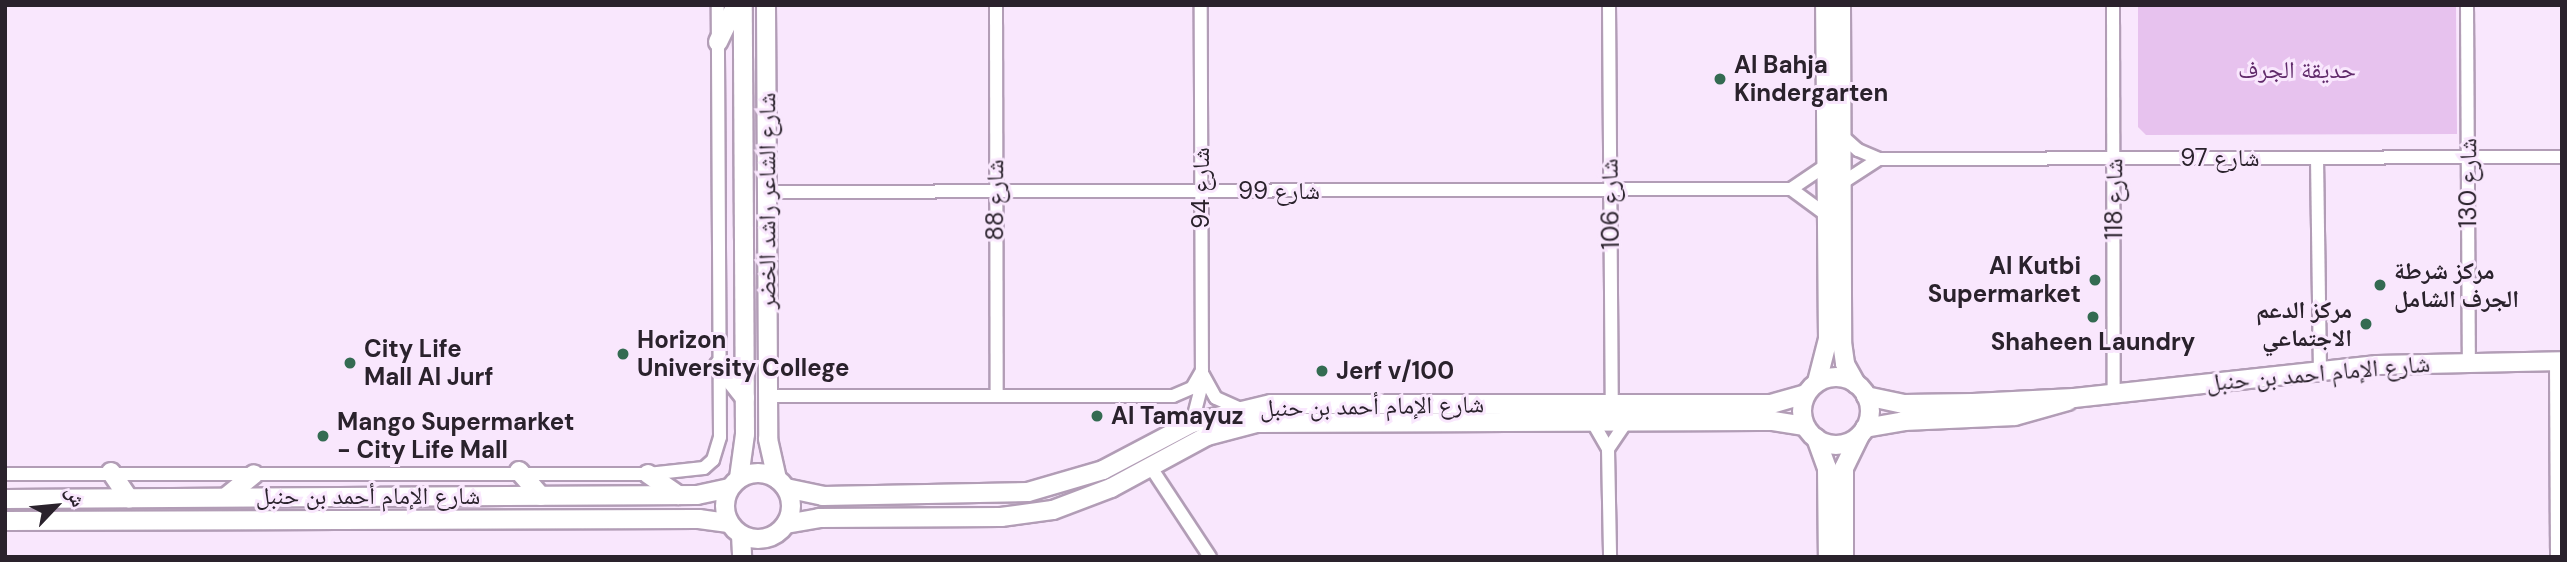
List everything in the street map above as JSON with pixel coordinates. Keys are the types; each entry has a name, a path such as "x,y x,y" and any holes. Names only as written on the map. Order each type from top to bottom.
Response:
{"street":[{"path":"5,474 519,471 648,474 693,472 713,460 720,437 718,5"},
{"path":"718,42 736,5"},
{"name":"شارع الشاعر راشد الخضر","path":"734,483 745,446 743,5"},
{"name":"شارع الشاعر راشد الخضر","path":"766,5 768,449 782,483"},
{"name":"شارع 88","path":"996,5 997,394"},
{"name":"شارع 94","path":"1195,416 1202,371 1201,5"},
{"name":"شارع 106","path":"1609,5 1612,404"},
{"path":"1825,5 1828,339 1802,410 1827,468 1828,557"},
{"path":"1841,5 1843,353 1870,412 1844,468 1844,557"},
{"name":"شارع 118","path":"2113,5 2114,392"},
{"name":"شارع 130","path":"2468,5 2469,361"},
{"path":"1840,134 1858,150 1878,159"},
{"name":"شارع 97","path":"1878,159 2562,157"},
{"path":"2317,158 2319,371"},
{"path":"1842,183 1878,159"},
{"path":"1825,166 1791,189 1825,214"},
{"name":"شارع 99","path":"767,191 1791,189"},
{"name":"شارع الإمام احمد بن حنبل","path":"1861,390 1904,404 2074,398 2319,371 2469,361 2559,361"},
{"path":"2557,557 2559,361"},
{"path":"719,365 745,398"},
{"path":"768,396 1174,396 1192,388 1202,371"},
{"path":"1202,371 1216,398 1241,409"},
{"path":"1812,388 1832,377 1861,390"},
{"name":"شارع الإمام أحمد بن حنبل","path":"782,483 823,496 1028,492 1103,470 1195,416 1301,402 1771,404 1812,388"},
{"path":"1174,396 1195,416"},
{"name":"شارع الإمام احمد بن حنبل","path":"1863,431 1904,421 2015,416 2074,398"},
{"path":"1592,421 1608,449 1610,557"},
{"path":"1608,449 1627,421"},
{"name":"شارع الإمام أحمد بن حنبل","path":"781,530 819,518 1026,515 1073,504 1207,436 1256,423 1773,421 1811,432"},
{"path":"1811,432 1839,445 1863,431"},
{"path":"1150,466 1210,557"},
{"path":"519,471 541,496"},
{"path":"111,472 129,499"},
{"path":"742,557 735,529 724,506 734,483 754,472 782,483 791,512 770,557"},
{"path":"226,497 254,474"},
{"path":"648,474 678,495"},
{"name":"شارع الإمام أحمد بن حنبل","path":"5,499 678,495 734,483"},
{"name":"شارع الإمام أحمد بن حنبل","path":"5,521 699,519 735,529"},
{"path":"735,529 758,540 781,530"}],"green space":[{"name":"حديقة الجرف","path":"2138,5 2456,5 2457,134 2146,135 2138,127"}],"place":[{"name":"Al Bahja Kindergarten","path":"1720,79"},
{"name":"Al Kutbi Supermarket","path":"2095,280"},
{"name":"مركز شرطة الجرف الشامل","path":"2380,285"},
{"name":"Shaheen Laundry","path":"2093,317"},
{"name":"مركز الدعم الاجتماعي","path":"2366,324"},
{"name":"Horizon University College","path":"623,354"},
{"name":"City Life Mall Al Jurf","path":"350,363"},
{"name":"Jerf v/100","path":"1322,371"},
{"name":"Al Tamayuz","path":"1097,416"},
{"name":"Mango Supermarket - City Life Mall","path":"323,436"}]}
